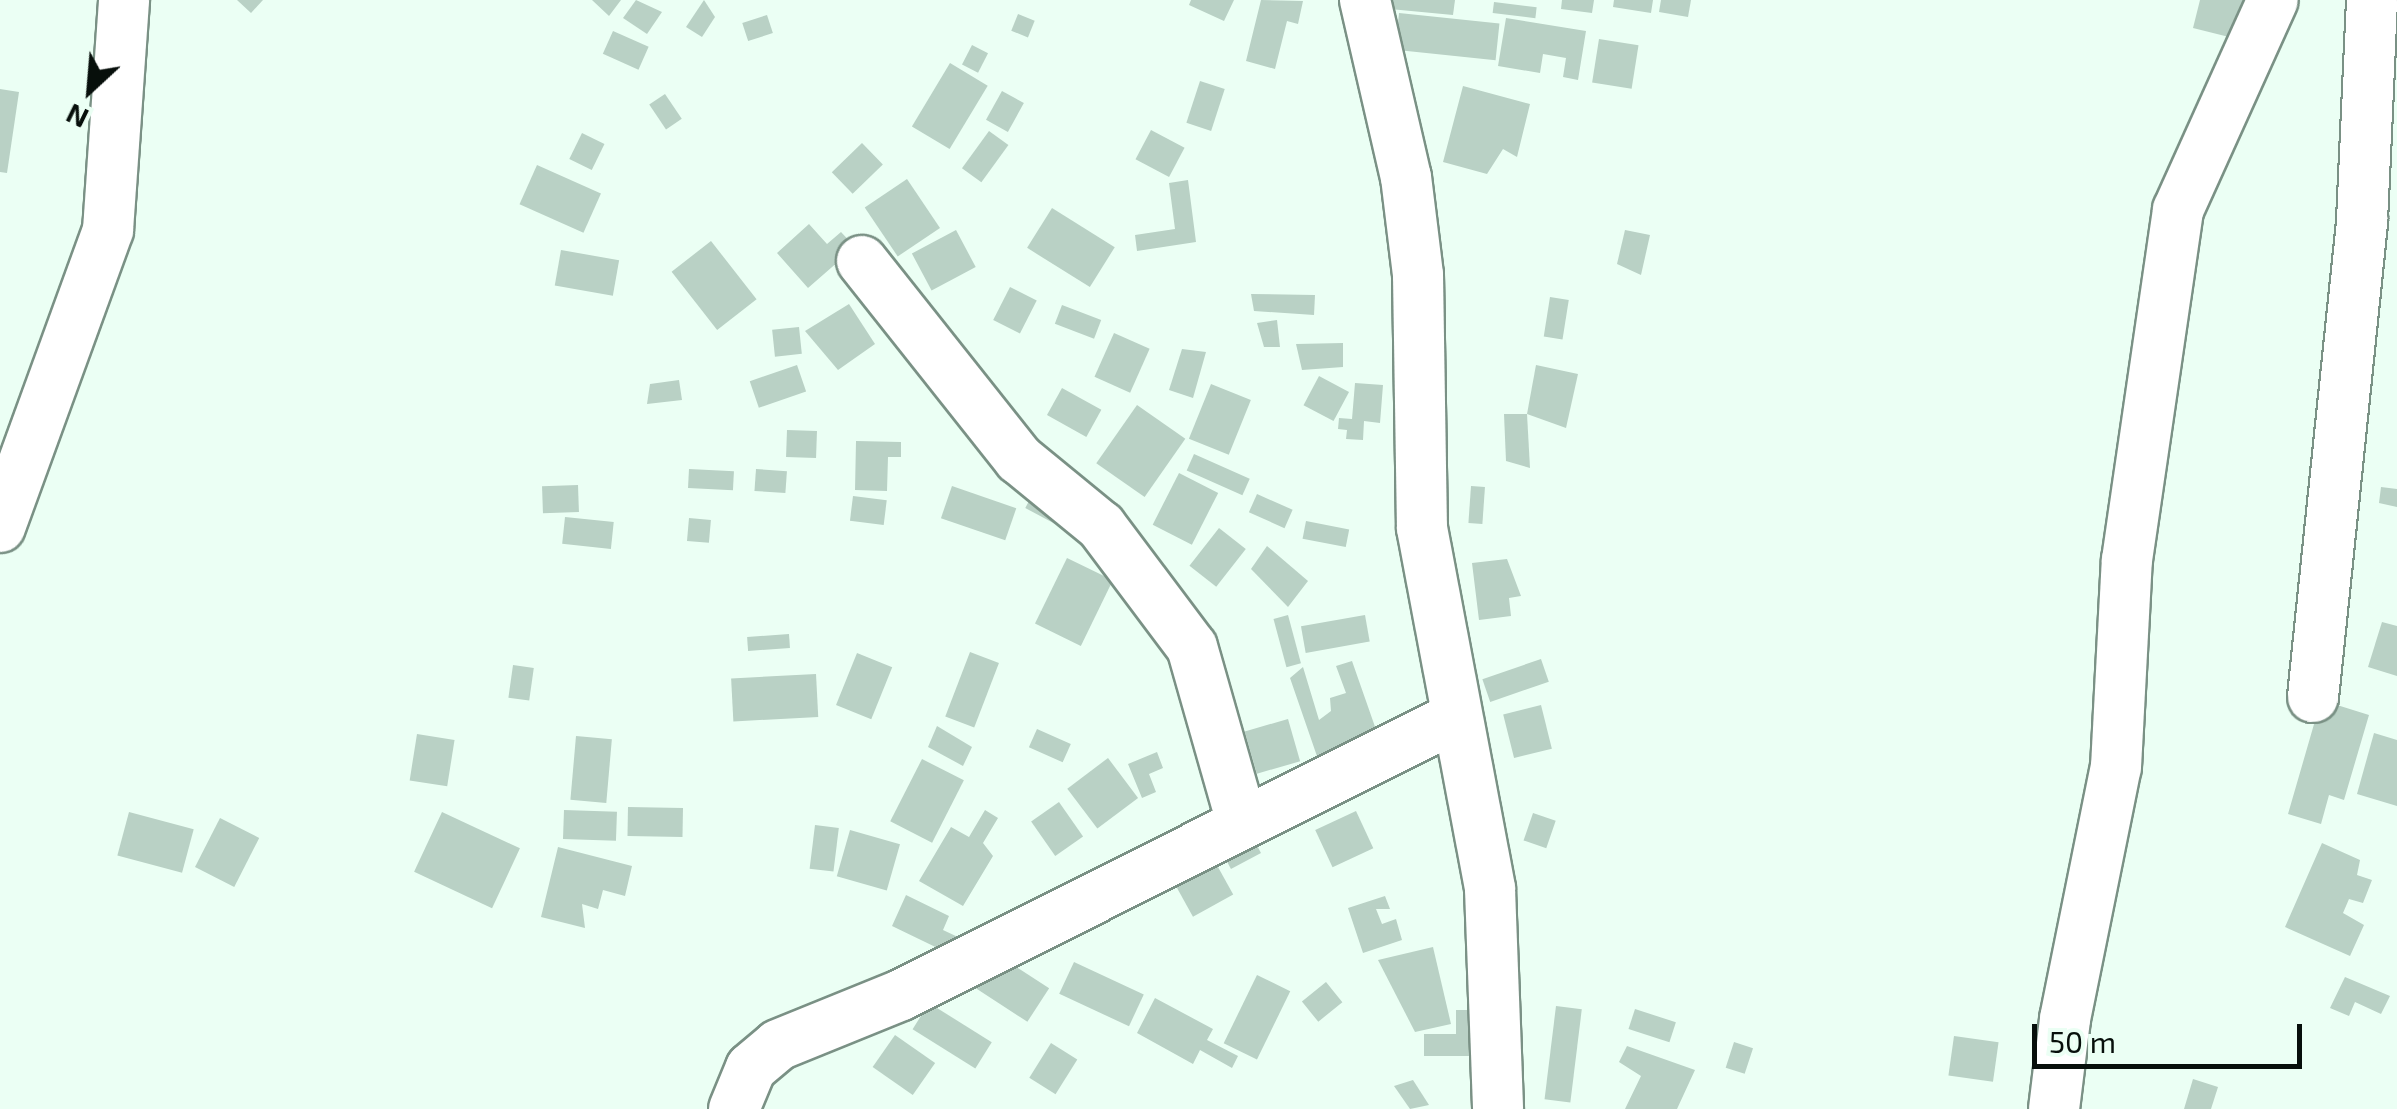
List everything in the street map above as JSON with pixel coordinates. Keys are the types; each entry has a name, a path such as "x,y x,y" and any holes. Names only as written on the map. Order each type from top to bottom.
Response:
{"street":[{"path":"0,527 108,230 124,0"},
{"path":"1365,0 1408,196 1418,275 1422,528 1454,718 1490,889 1498,1109"},
{"path":"2054,1109 2065,1019 2116,768 2127,560 2178,210 2273,0"},
{"path":"2313,697 2362,220 2372,0"},
{"path":"862,261 1019,460 1101,526 1192,647 1242,823"},
{"path":"734,1109 751,1068 778,1044 901,994 1454,718"}],"building":[{"path":"237,0 263,0 251,13"},
{"path":"592,0 621,0 609,16"},
{"path":"636,0 662,12 647,34 623,18"},
{"path":"704,0 715,17 702,37 686,27"},
{"path":"1191,0 1234,0 1224,21 1189,5"},
{"path":"1261,0 1303,1 1298,24 1287,21 1275,69 1246,61"},
{"path":"1369,0 1455,0 1453,15 1369,7"},
{"path":"1562,0 1594,0 1592,13 1561,9"},
{"path":"1614,0 1653,0 1651,13 1613,7"},
{"path":"1661,0 1691,0 1688,17 1659,12"},
{"path":"2200,0 2247,0 2237,39 2193,28"},
{"path":"1494,2 1537,7 1535,18 1493,13"},
{"path":"1399,13 1499,24 1496,60 1395,50"},
{"path":"1018,14 1035,21 1028,37 1011,31"},
{"path":"767,15 773,33 748,41 742,23"},
{"path":"1506,18 1586,31 1578,80 1563,77 1566,58 1543,54 1540,73 1498,66"},
{"path":"613,31 649,47 638,70 603,54"},
{"path":"1599,39 1639,45 1632,89 1592,82"},
{"path":"972,45 988,53 978,73 962,65"},
{"path":"950,63 988,86 950,149 912,126"},
{"path":"1200,81 1225,89 1211,131 1186,123"},
{"path":"1463,86 1530,104 1517,157 1503,149 1487,174 1443,162"},
{"path":"0,89 19,92 7,173 0,172"},
{"path":"1002,91 1024,103 1008,132 986,120"},
{"path":"665,94 682,119 666,129 649,105"},
{"path":"1151,130 1185,148 1169,177 1136,159"},
{"path":"989,131 1008,145 981,182 962,168"},
{"path":"582,133 604,144 592,170 569,159"},
{"path":"862,143 883,165 853,194 832,172"},
{"path":"537,165 601,193 583,233 520,204"},
{"path":"907,179 940,228 898,256 865,208"},
{"path":"1188,180 1196,242 1137,251 1135,235 1175,229 1169,183"},
{"path":"1052,208 1115,247 1090,287 1027,248"},
{"path":"809,224 827,244 841,232 855,247 808,288 777,253"},
{"path":"956,230 976,267 932,291 912,253"},
{"path":"1625,230 1650,235 1641,275 1617,264"},
{"path":"711,241 757,299 717,330 672,272"},
{"path":"561,250 619,260 613,296 555,285"},
{"path":"1010,287 1037,301 1020,334 993,320"},
{"path":"1251,294 1315,295 1314,315 1254,311"},
{"path":"1550,297 1569,300 1563,339 1544,337"},
{"path":"849,304 875,344 838,370 805,331"},
{"path":"1062,305 1101,320 1094,339 1055,324"},
{"path":"1277,320 1280,347 1264,347 1257,323"},
{"path":"799,327 802,354 775,357 772,330"},
{"path":"1114,333 1150,349 1130,393 1094,377"},
{"path":"1343,343 1343,367 1302,370 1296,344"},
{"path":"1182,349 1206,352 1193,398 1169,390"},
{"path":"797,365 806,391 759,408 750,381"},
{"path":"1536,365 1578,374 1566,428 1527,414"},
{"path":"1319,376 1349,392 1334,421 1304,405"},
{"path":"679,380 682,400 647,404 650,384"},
{"path":"1355,383 1383,385 1380,423 1364,421 1363,440 1346,439 1347,430 1338,429 1339,418 1352,419"},
{"path":"1211,384 1251,400 1229,455 1189,439"},
{"path":"1062,388 1101,410 1086,437 1047,415"},
{"path":"1137,405 1185,439 1145,497 1096,463"},
{"path":"1504,414 1527,414 1530,468 1506,461"},
{"path":"787,430 817,431 816,458 786,457"},
{"path":"856,441 901,442 901,457 888,457 887,491 855,490"},
{"path":"1194,454 1250,479 1242,495 1187,470"},
{"path":"689,469 734,471 733,490 688,488"},
{"path":"756,469 787,471 785,493 754,491"},
{"path":"1179,473 1218,493 1192,545 1153,525"},
{"path":"578,485 579,512 543,513 542,486"},
{"path":"952,486 1016,508 1005,540 941,518"},
{"path":"1037,486 1075,506 1063,528 1025,508"},
{"path":"1471,486 1485,487 1482,524 1468,523"},
{"path":"2381,487 2397,489 2397,507 2379,503"},
{"path":"1257,494 1293,510 1284,528 1249,512"},
{"path":"853,496 887,500 884,525 850,521"},
{"path":"565,517 614,522 611,549 562,544"},
{"path":"689,518 711,520 709,543 687,541"},
{"path":"1306,521 1349,529 1346,547 1303,539"},
{"path":"1219,528 1246,549 1216,587 1189,566"},
{"path":"1267,546 1308,581 1288,607 1251,569"},
{"path":"1067,558 1113,580 1081,646 1035,624"},
{"path":"1507,559 1521,596 1509,598 1511,616 1479,620 1472,563"},
{"path":"1288,615 1301,663 1286,667 1274,619"},
{"path":"1365,615 1370,642 1306,653 1301,626"},
{"path":"2382,622 2397,626 2397,676 2368,667"},
{"path":"789,634 790,648 748,651 747,637"},
{"path":"970,652 999,663 974,728 945,716"},
{"path":"857,653 892,667 871,719 836,705"},
{"path":"1541,659 1549,682 1490,702 1482,679"},
{"path":"1352,661 1380,741 1319,762 1290,678 1303,667 1319,720 1331,711 1330,698 1346,693 1336,666"},
{"path":"513,665 534,668 529,701 508,698"},
{"path":"816,674 818,717 733,721 731,678"},
{"path":"2321,700 2369,715 2344,800 2329,795 2321,824 2288,814"},
{"path":"1541,705 1552,749 1514,758 1503,714"},
{"path":"1288,719 1300,761 1257,774 1245,731"},
{"path":"937,726 972,747 963,766 928,747"},
{"path":"1037,729 1071,744 1063,762 1029,747"},
{"path":"2374,733 2397,740 2397,806 2357,794"},
{"path":"417,734 455,740 447,786 410,780"},
{"path":"576,736 612,739 606,803 570,800"},
{"path":"1157,752 1163,768 1149,774 1156,792 1142,798 1128,764"},
{"path":"1108,758 1138,798 1097,829 1067,789"},
{"path":"922,759 964,780 932,843 890,821"},
{"path":"1059,802 1083,836 1055,856 1031,822"},
{"path":"628,807 683,808 682,837 627,836"},
{"path":"564,810 617,812 616,841 563,839"},
{"path":"985,810 998,818 983,843 993,856 963,906 919,881 951,827 969,837"},
{"path":"1356,811 1373,848 1333,867 1315,830"},
{"path":"129,812 194,829 182,873 117,855"},
{"path":"442,812 520,848 492,908 414,872"},
{"path":"1533,813 1556,821 1546,848 1524,840"},
{"path":"220,818 259,838 234,887 195,867"},
{"path":"815,825 839,828 833,872 810,869"},
{"path":"850,830 900,844 887,890 837,876"},
{"path":"1253,838 1261,853 1231,869 1223,854"},
{"path":"2322,843 2360,860 2357,875 2372,880 2363,903 2349,899 2343,913 2364,925 2350,956 2285,927"},
{"path":"558,847 632,866 625,896 603,890 598,909 582,904 585,928 541,917"},
{"path":"1208,849 1233,894 1193,917 1168,871"},
{"path":"906,895 949,916 943,930 960,938 952,955 892,926"},
{"path":"1385,896 1390,909 1376,909 1382,924 1396,919 1402,940 1363,953 1348,908"},
{"path":"1433,947 1451,1024 1415,1032 1378,960"},
{"path":"998,955 1049,988 1027,1022 976,989"},
{"path":"1074,962 1144,995 1129,1026 1059,994"},
{"path":"1257,975 1290,991 1257,1060 1224,1043"},
{"path":"2345,977 2390,996 2381,1014 2355,1002 2349,1016 2330,1008"},
{"path":"1326,982 1342,1002 1318,1022 1302,1002"},
{"path":"1155,998 1213,1029 1207,1040 1238,1056 1232,1068 1200,1050 1193,1064 1137,1033"},
{"path":"929,1003 992,1042 975,1069 913,1029"},
{"path":"1556,1006 1582,1009 1570,1102 1545,1099"},
{"path":"1635,1009 1676,1022 1669,1042 1629,1029"},
{"path":"1456,1010 1473,1010 1474,1056 1424,1056 1424,1034 1456,1034"},
{"path":"895,1035 935,1063 913,1095 873,1067"},
{"path":"1954,1036 1999,1042 1993,1082 1948,1076"},
{"path":"1734,1042 1753,1048 1745,1074 1726,1068"},
{"path":"1051,1043 1077,1059 1056,1094 1029,1078"},
{"path":"1627,1046 1695,1070 1677,1109 1625,1109 1641,1076 1619,1062"},
{"path":"2193,1079 2218,1087 2211,1109 2184,1109"},
{"path":"1413,1080 1429,1105 1410,1109 1394,1086"}]}
